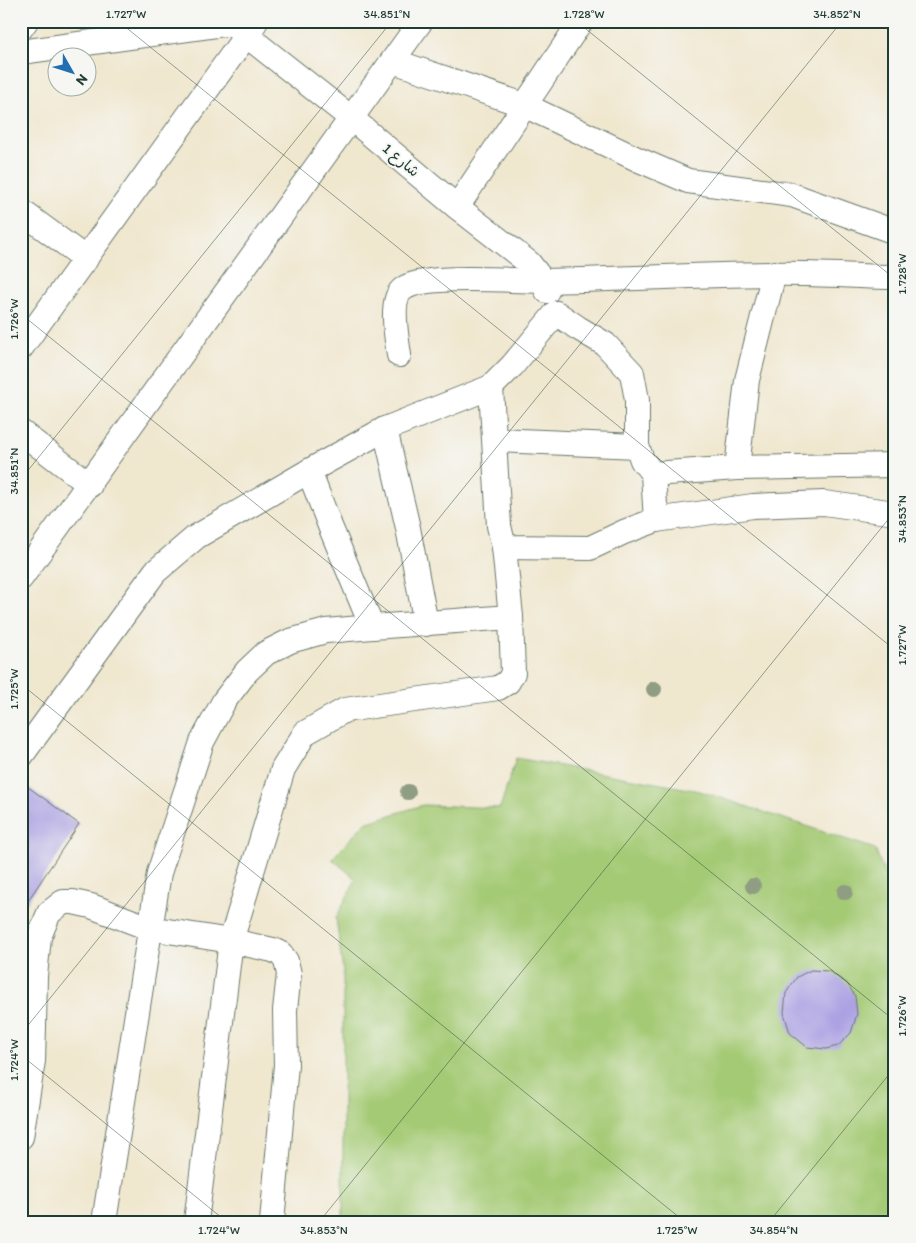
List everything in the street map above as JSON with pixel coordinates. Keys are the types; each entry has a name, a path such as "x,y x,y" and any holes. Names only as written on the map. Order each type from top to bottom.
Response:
{"street":[{"path":"21,28 26,21"},
{"path":"21,578 421,21"},
{"path":"457,207 581,21"},
{"path":"21,52 241,25"},
{"path":"21,348 86,259 241,25"},
{"name":"شارع 1","path":"241,25 457,207 529,263 543,281 556,313"},
{"path":"393,61 524,105 688,181 792,195 895,232"},
{"path":"21,211 86,259"},
{"path":"737,468 748,380 774,274"},
{"path":"398,355 395,322 396,302 401,290 412,284 433,280 543,281 774,274 895,276"},
{"path":"21,756 154,572 196,537 385,429 491,387 556,313 605,344 632,374 637,400 637,446 642,460 653,474 656,520"},
{"path":"196,1222 231,941 283,769 305,733 345,710 498,688 508,682 513,673 511,617 504,547 499,526 496,440 491,387"},
{"path":"385,429 408,528 426,624"},
{"path":"21,432 90,484"},
{"path":"496,440 637,446"},
{"path":"653,474 737,468 895,465"},
{"path":"309,471 372,627"},
{"path":"504,547 590,548 656,520 753,506 824,504 895,513"},
{"path":"104,1222 159,874 202,742 224,701 247,671 266,653 290,641 326,631 511,617"},
{"path":"21,1137 27,1060 34,1026 35,976 39,937 49,913 63,902 91,906 149,928 231,941 273,950 281,954 286,961 289,974 285,1010 286,1074 272,1222"},
{"path":"21,998 34,1026"}],"green space":[{"path":"516,758 700,791 875,849 895,900 895,1222 343,1222 343,972 336,918 356,879 332,859 365,823 423,805 500,808"}],"building":[{"path":"24,784 79,824 21,911 21,788"},
{"path":"811,970 828,971 847,983 855,996 857,1014 851,1033 838,1046 826,1049 807,1047 790,1033 784,1013 786,993 797,977"}]}
